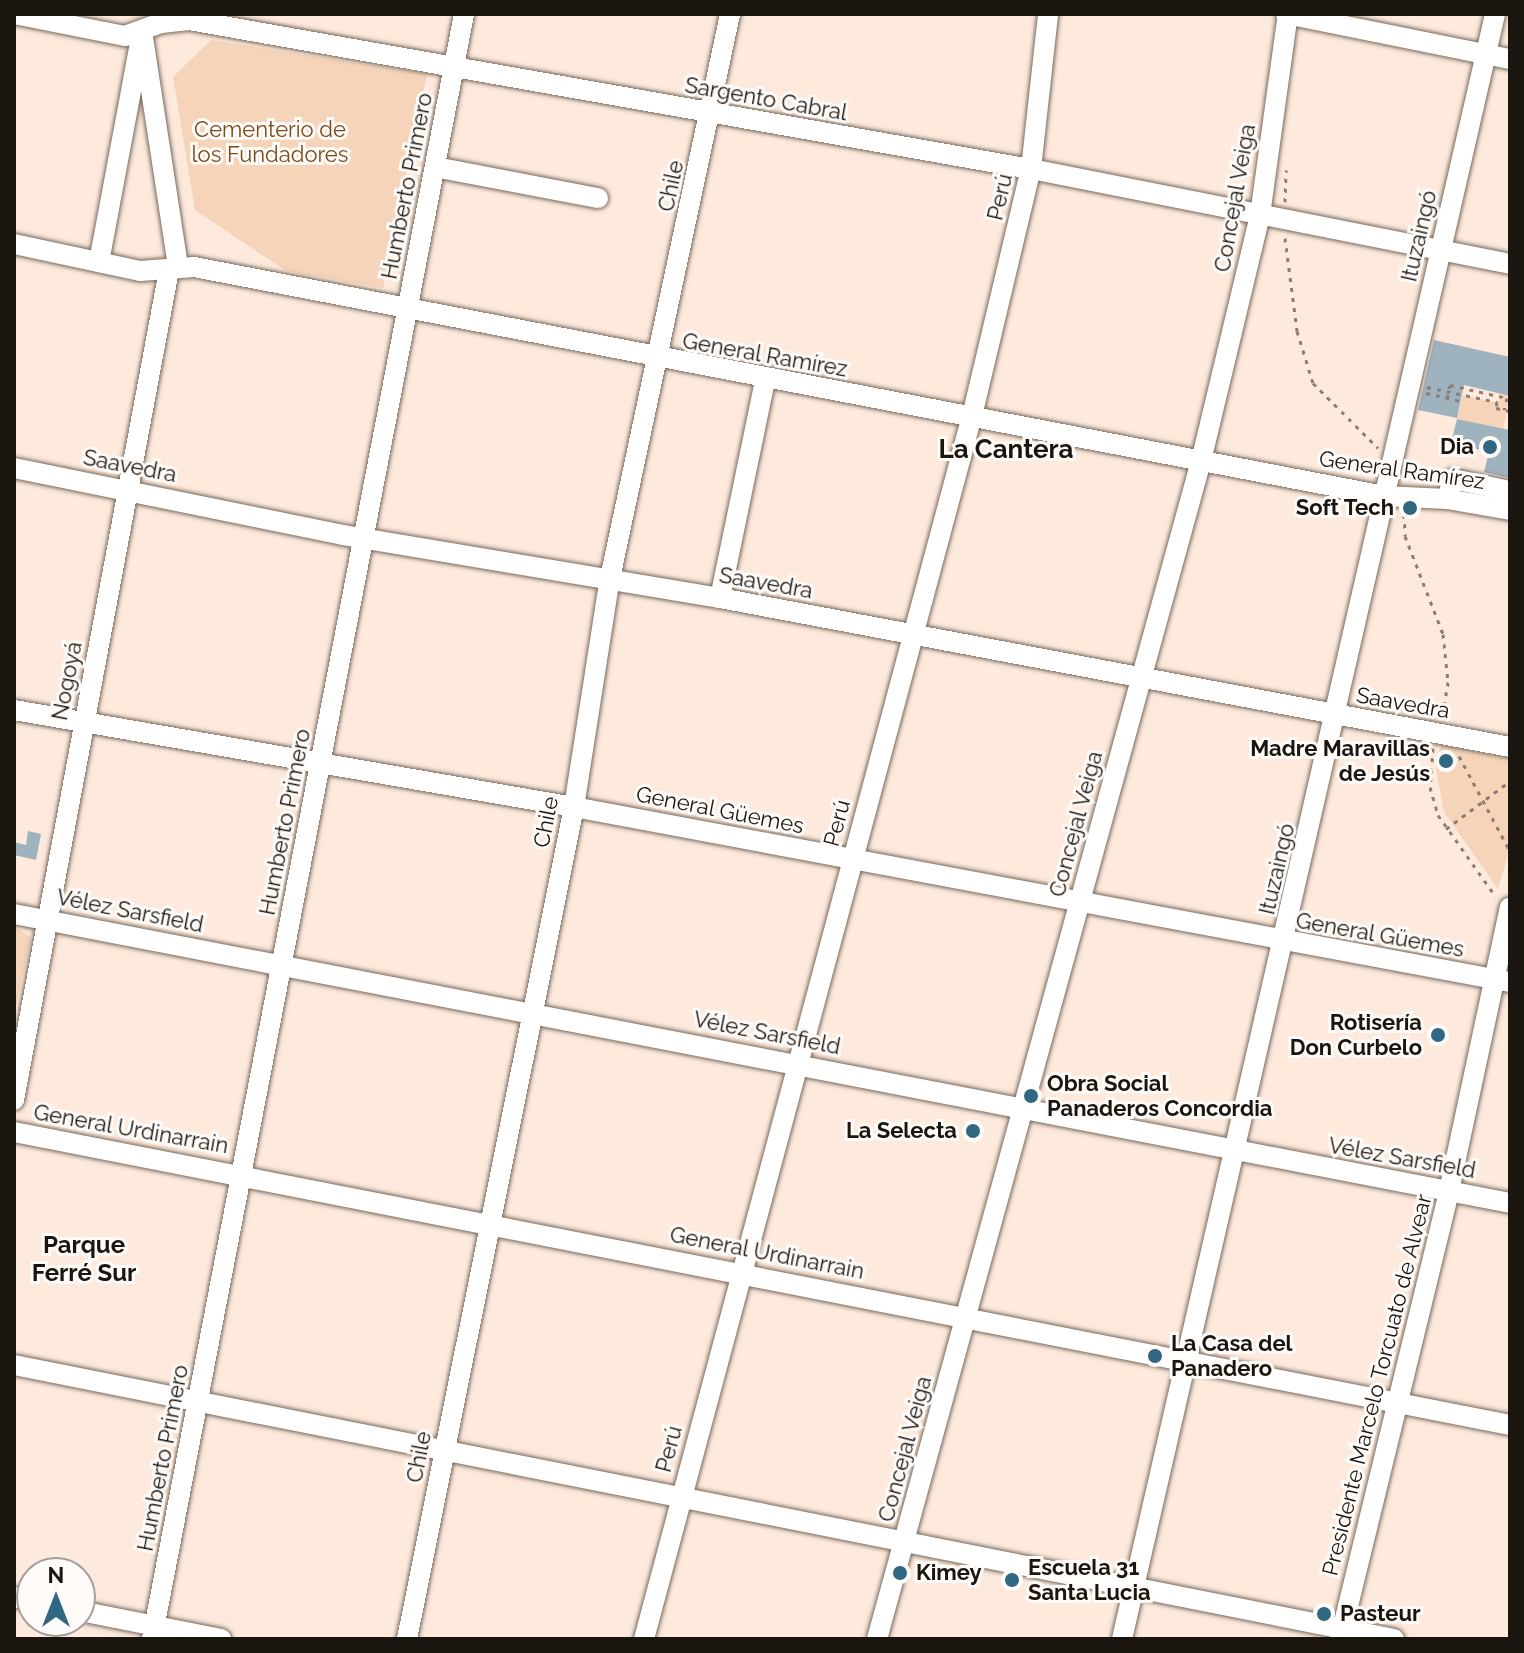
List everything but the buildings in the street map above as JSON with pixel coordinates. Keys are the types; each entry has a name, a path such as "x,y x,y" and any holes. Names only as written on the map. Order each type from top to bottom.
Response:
{"street":[{"name":"Sargento Cabral","path":"14,14 125,36 189,20 1031,169 1510,264"},
{"name":"Humberto Primero","path":"153,1632 464,14"},
{"name":"Chile","path":"407,1639 574,807 609,583 730,14"},
{"name":"Perú","path":"644,1639 972,416 1031,169 1048,14"},
{"path":"1287,14 1510,59"},
{"name":"Concejal Veiga","path":"877,1639 1201,461 1260,215 1287,14"},
{"name":"Ituzaingó","path":"1122,1639 1337,715 1393,496 1392,461 1413,387 1440,251 1495,14"},
{"path":"99,262 142,31"},
{"name":"Nogoyá","path":"14,1100 128,490 174,269 142,31"},
{"path":"435,167 598,198"},
{"name":"General Ramírez","path":"14,244 140,271 174,269 407,311 1393,496 1447,499 1510,510"},
{"path":"720,598 765,380"},
{"name":"Saavedra","path":"14,468 365,538 609,583 720,598 912,633 1510,747"},
{"path":"1447,499 1453,479 1510,491"},
{"name":"General Güemes","path":"14,710 319,767 574,807 1502,981"},
{"name":"Presidente Marcelo Torcuato de Alvear","path":"1341,1634 1502,981 1509,911"},
{"name":"Vélez Sarsfield","path":"14,914 799,1063 1022,1111 1510,1203"},
{"name":"General Urdinarrain","path":"14,1132 242,1173 1510,1425"},
{"path":"14,1365 1135,1587 1341,1634 1394,1639"},
{"path":"96,1616 153,1632 221,1639"}],"path":[{"path":"1286,157 1285,220 1297,331 1313,383 1392,461"},
{"path":"1447,398 1450,385 1507,398 1504,410"},
{"path":"1413,387 1461,401"},
{"path":"1413,387 1497,402 1496,408 1510,411"},
{"path":"1393,496 1443,634 1448,682 1442,734 1430,787 1446,829 1509,911"},
{"path":"1442,734 1510,851"},
{"path":"1446,829 1510,781"}],"green space":[{"name":"Cementerio de los Fundadores","path":"211,40 427,74 383,288 286,271 195,210 173,77"},
{"path":"1500,394 1510,395 1503,429 1457,419 1463,395 1498,403"},
{"path":"1441,744 1510,759 1510,848 1498,889 1444,812 1436,768"},
{"path":"14,926 31,938 14,1016"}],"place":[{"name":"Dia","path":"1490,447"},
{"name":"Soft Tech","path":"1410,508"},
{"name":"Madre Maravillas de Jesús","path":"1446,761"},
{"name":"Rotisería Don Curbelo","path":"1438,1035"},
{"name":"Obra Social Panaderos Concordia","path":"1031,1096"},
{"name":"La Selecta","path":"973,1131"},
{"name":"La Casa del Panadero","path":"1155,1356"},
{"name":"Kimey","path":"900,1573"},
{"name":"Escuela 31 Santa Lucia","path":"1012,1580"},
{"name":"Pasteur","path":"1324,1614"}],"district":[{"name":"La Cantera","path":"1006,450"},
{"name":"Parque Ferré Sur","path":"84,1259"}]}
